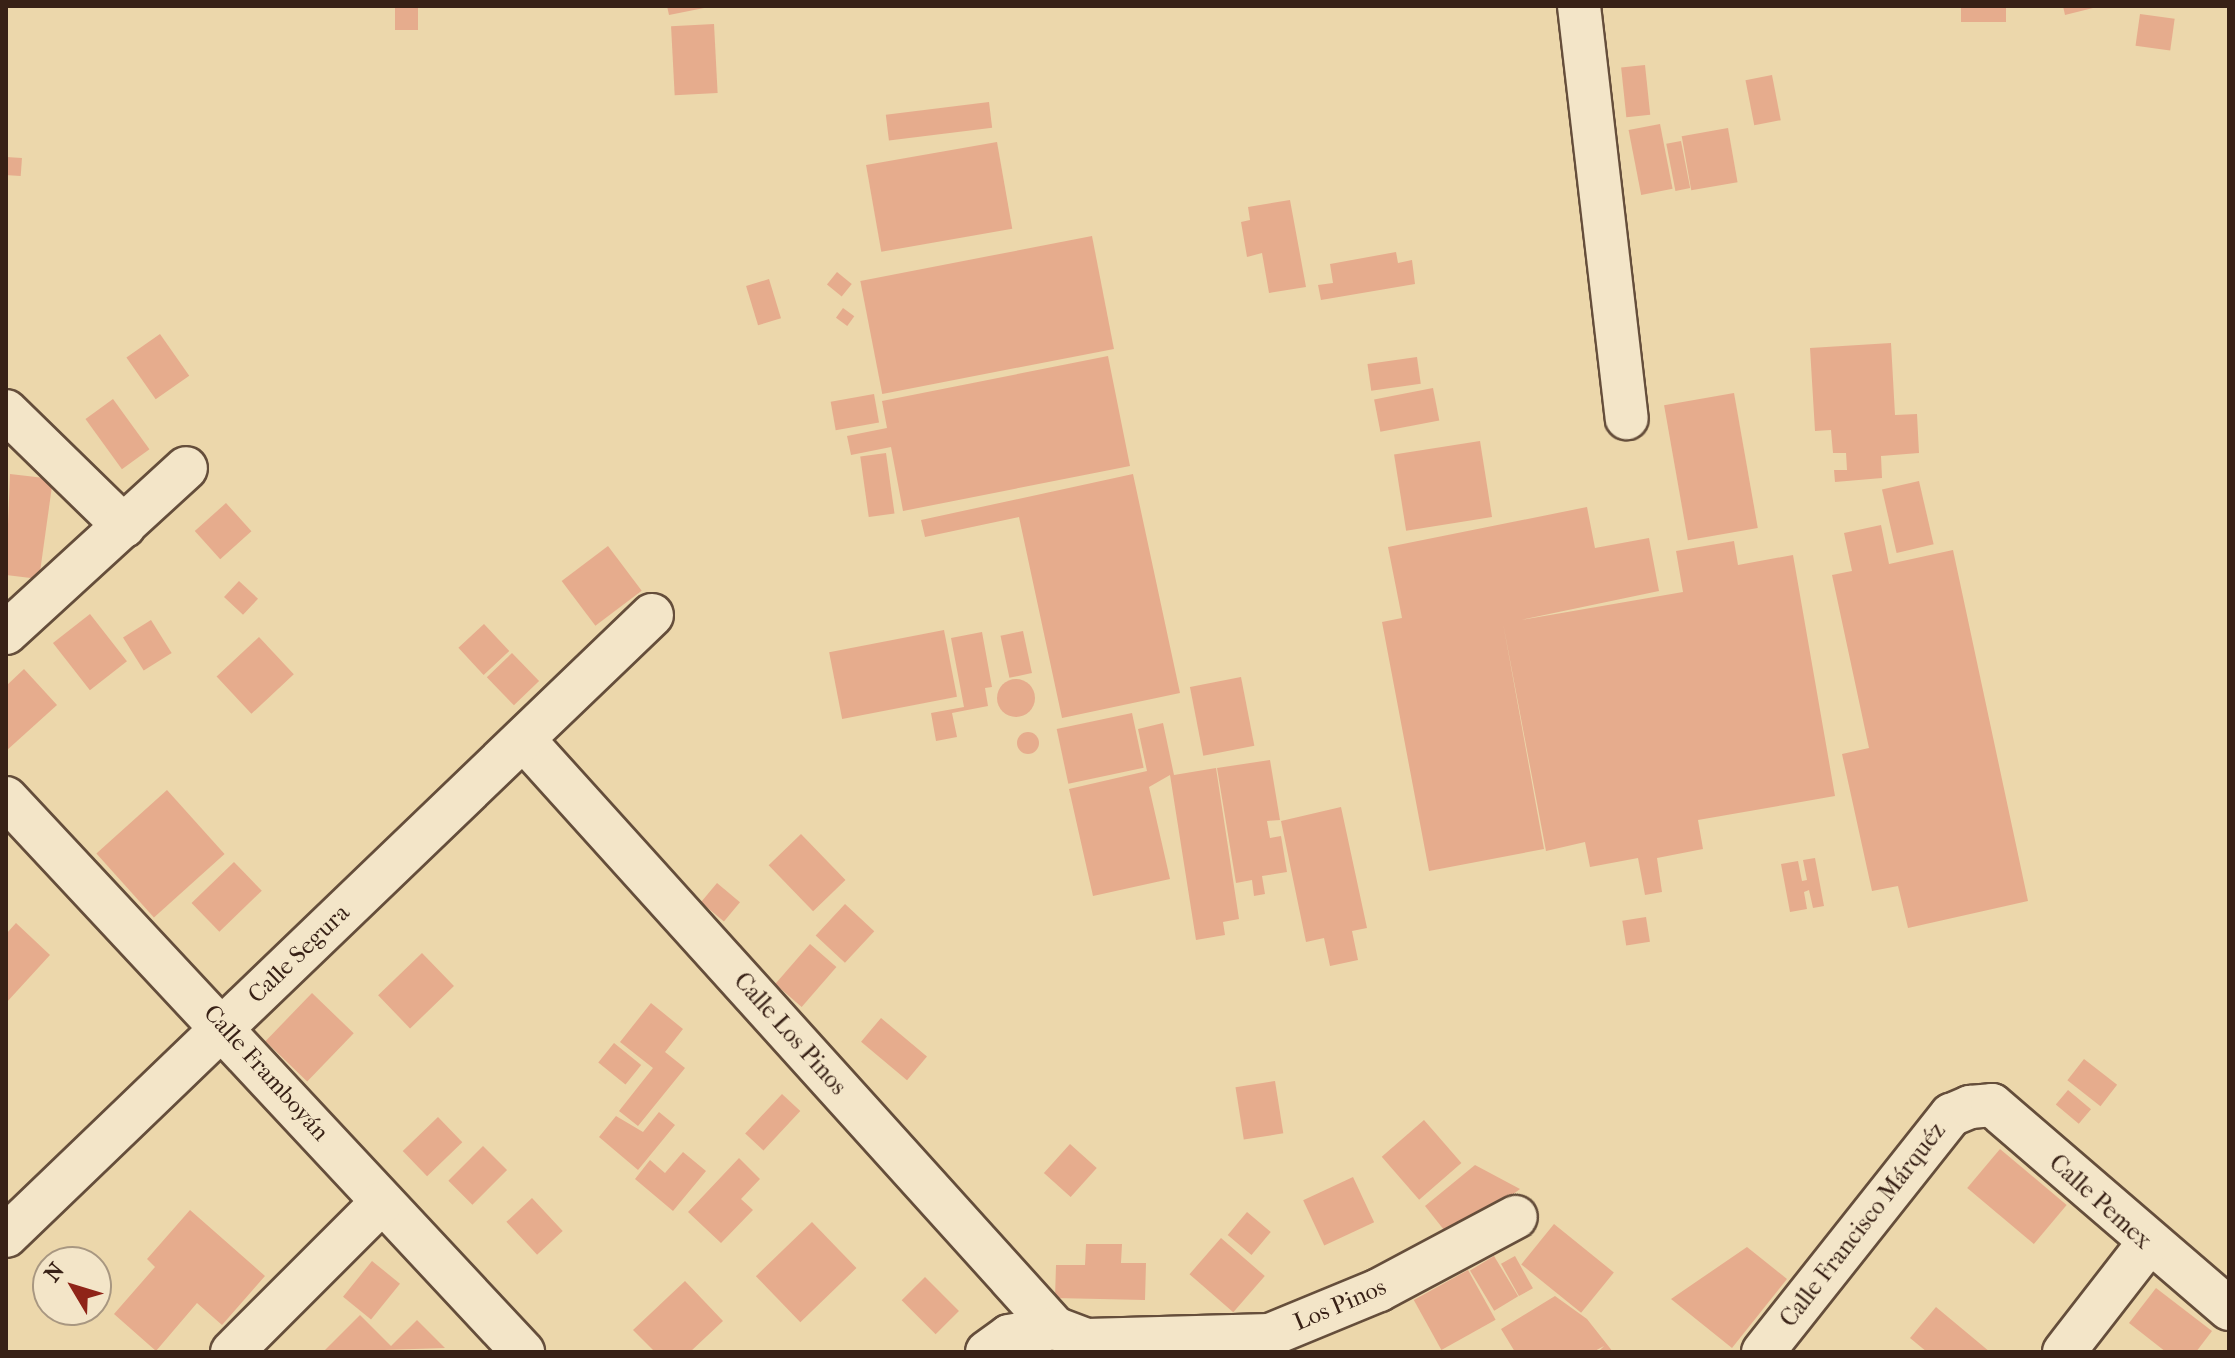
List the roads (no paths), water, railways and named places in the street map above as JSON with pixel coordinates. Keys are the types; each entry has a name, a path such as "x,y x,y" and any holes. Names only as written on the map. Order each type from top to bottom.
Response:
{"street":[{"path":"1579,6 1627,418"},
{"path":"6,411 124,526"},
{"path":"6,633 186,468"},
{"name":"Calle Segura","path":"6,1236 652,615"},
{"name":"Calle Los Pinos","path":"524,740 1055,1328"},
{"name":"Calle Framboyán","path":"6,798 224,1025 381,1203 523,1352"},
{"name":"Calle Pemex","path":"1970,1107 1992,1105 2147,1245 2229,1309"},
{"name":"Calle Francisco Márquéz","path":"1763,1352 1951,1115 1970,1107"},
{"path":"232,1352 381,1203"},
{"name":"Los Pinos","path":"1055,1328 1087,1340 1277,1343 1516,1217"},
{"path":"2064,1352 2147,1245"},
{"path":"987,1352 1009,1336 1055,1328"}]}
